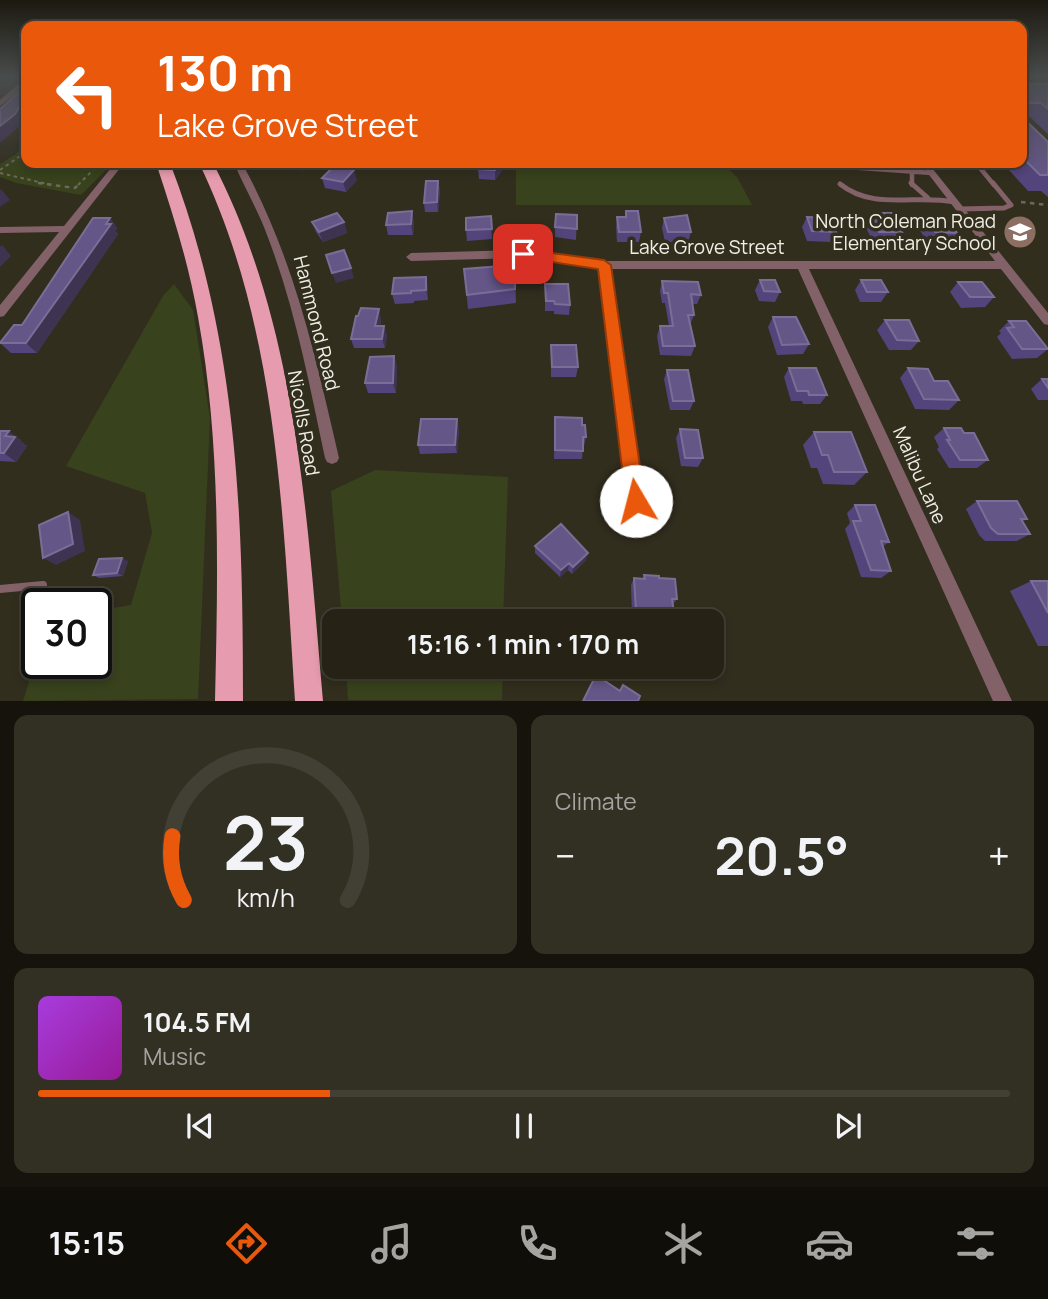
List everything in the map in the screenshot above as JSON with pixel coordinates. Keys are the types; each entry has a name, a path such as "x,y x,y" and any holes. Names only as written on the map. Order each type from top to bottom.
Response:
{"highway":[{"path":"165,168 184,223 212,342 224,454 230,612 229,701"},
{"name":"Nicolls Road","path":"209,168 236,231 261,314 281,418 293,496 309,701"}],"street":[{"path":"0,313 116,168"},
{"name":"Hammond Road","path":"241,168 265,216 292,286 332,458"},
{"path":"928,168 1048,321"},
{"path":"0,230 66,229"},
{"name":"Lake Grove Street","path":"411,257 523,254 604,265 1004,265"},
{"name":"Malibu Lane","path":"801,264 1003,701"},
{"path":"604,265 636,501"}],"lane":[{"path":"865,168 932,173"},
{"path":"840,184 849,194 865,200 889,202 928,198 958,205 1004,208 1011,205 980,168"},
{"path":"912,171 911,184 928,198"},
{"path":"0,589 43,585"}],"path":[{"path":"0,172 21,156"},
{"path":"0,172 34,183 75,188 95,168"}],"green space":[{"path":"21,148 21,168 108,168 81,195 16,183 0,177 0,164"},
{"path":"516,168 727,168 737,177 752,205 516,205"},
{"path":"174,284 193,310 210,418 198,699 23,701 30,679 112,679 112,608 131,605 152,533 145,493 66,466 163,296"},
{"path":"375,470 508,477 503,609 341,609 331,491"},
{"path":"347,679 503,679 502,700 348,700"}],"building":[{"path":"0,109 18,109 0,126"},
{"path":"1027,122 1048,142 1048,175 1040,175 1027,162"},
{"path":"332,168 354,170 343,182 322,178"},
{"path":"426,181 438,181 437,202 424,203"},
{"path":"412,211 411,224 386,225 388,213"},
{"path":"626,211 638,211 641,232 619,232 617,217 626,217"},
{"path":"337,213 344,222 319,232 312,222"},
{"path":"879,213 892,213 902,232 879,232 872,218 882,218"},
{"path":"556,214 577,215 577,229 555,227"},
{"path":"687,215 691,232 668,232 664,218"},
{"path":"491,216 492,229 466,230 466,218"},
{"path":"807,217 830,218 836,232 812,231"},
{"path":"93,218 110,218 106,224 111,224 26,343 0,343 14,325 22,325"},
{"path":"926,219 948,219 957,233 935,232"},
{"path":"344,250 351,268 332,273 326,255"},
{"path":"501,266 501,272 515,272 515,289 467,295 464,269"},
{"path":"426,277 426,290 392,294 394,278"},
{"path":"760,280 775,280 780,292 764,291"},
{"path":"861,280 881,280 888,292 867,292"},
{"path":"662,281 698,282 701,295 691,294 694,315 688,315 695,346 663,346 660,326 673,326 668,293 664,293"},
{"path":"958,282 982,282 994,297 970,297"},
{"path":"545,284 568,284 570,305 546,301"},
{"path":"361,308 379,309 375,326 384,326 382,339 351,339 356,316"},
{"path":"773,317 796,317 809,344 782,345"},
{"path":"885,320 909,320 919,341 897,340"},
{"path":"1009,321 1026,321 1048,349 1022,349 1007,328 1014,327"},
{"path":"551,345 576,345 578,367 552,367"},
{"path":"394,356 393,383 365,383 370,357"},
{"path":"789,368 816,368 827,395 809,395 808,391 797,391"},
{"path":"908,368 928,369 934,381 948,381 959,400 924,399"},
{"path":"667,370 688,370 694,401 673,401"},
{"path":"555,417 582,418 586,437 583,437 583,451 555,450"},
{"path":"421,419 457,419 455,445 418,445"},
{"path":"944,428 961,428 964,433 974,433 988,460 960,460 947,440 950,440"},
{"path":"680,429 698,430 703,458 685,458"},
{"path":"0,431 9,431 5,436 15,437 4,453 0,453"},
{"path":"814,432 851,432 867,472 834,472 828,455 822,455"},
{"path":"977,501 1017,501 1027,519 1021,519 1030,534 998,534 991,528"},
{"path":"855,505 875,505 889,542 881,541 891,571 871,570 853,521 861,521"},
{"path":"68,512 73,544 43,558 39,525"},
{"path":"561,524 588,553 573,567 569,563 561,570 535,546"},
{"path":"122,558 117,573 93,575 99,559"},
{"path":"644,575 675,579 677,599 672,599 673,609 636,609 634,578 645,579"},
{"path":"1031,581 1048,581 1048,613"},
{"path":"594,679 602,679 620,691 623,685 640,696 638,701 583,701"}],"place":[{"name":"North Coleman Road Elementary School","path":"1020,232"}],"route":[{"path":"523,254 604,265 636,501"}]}
